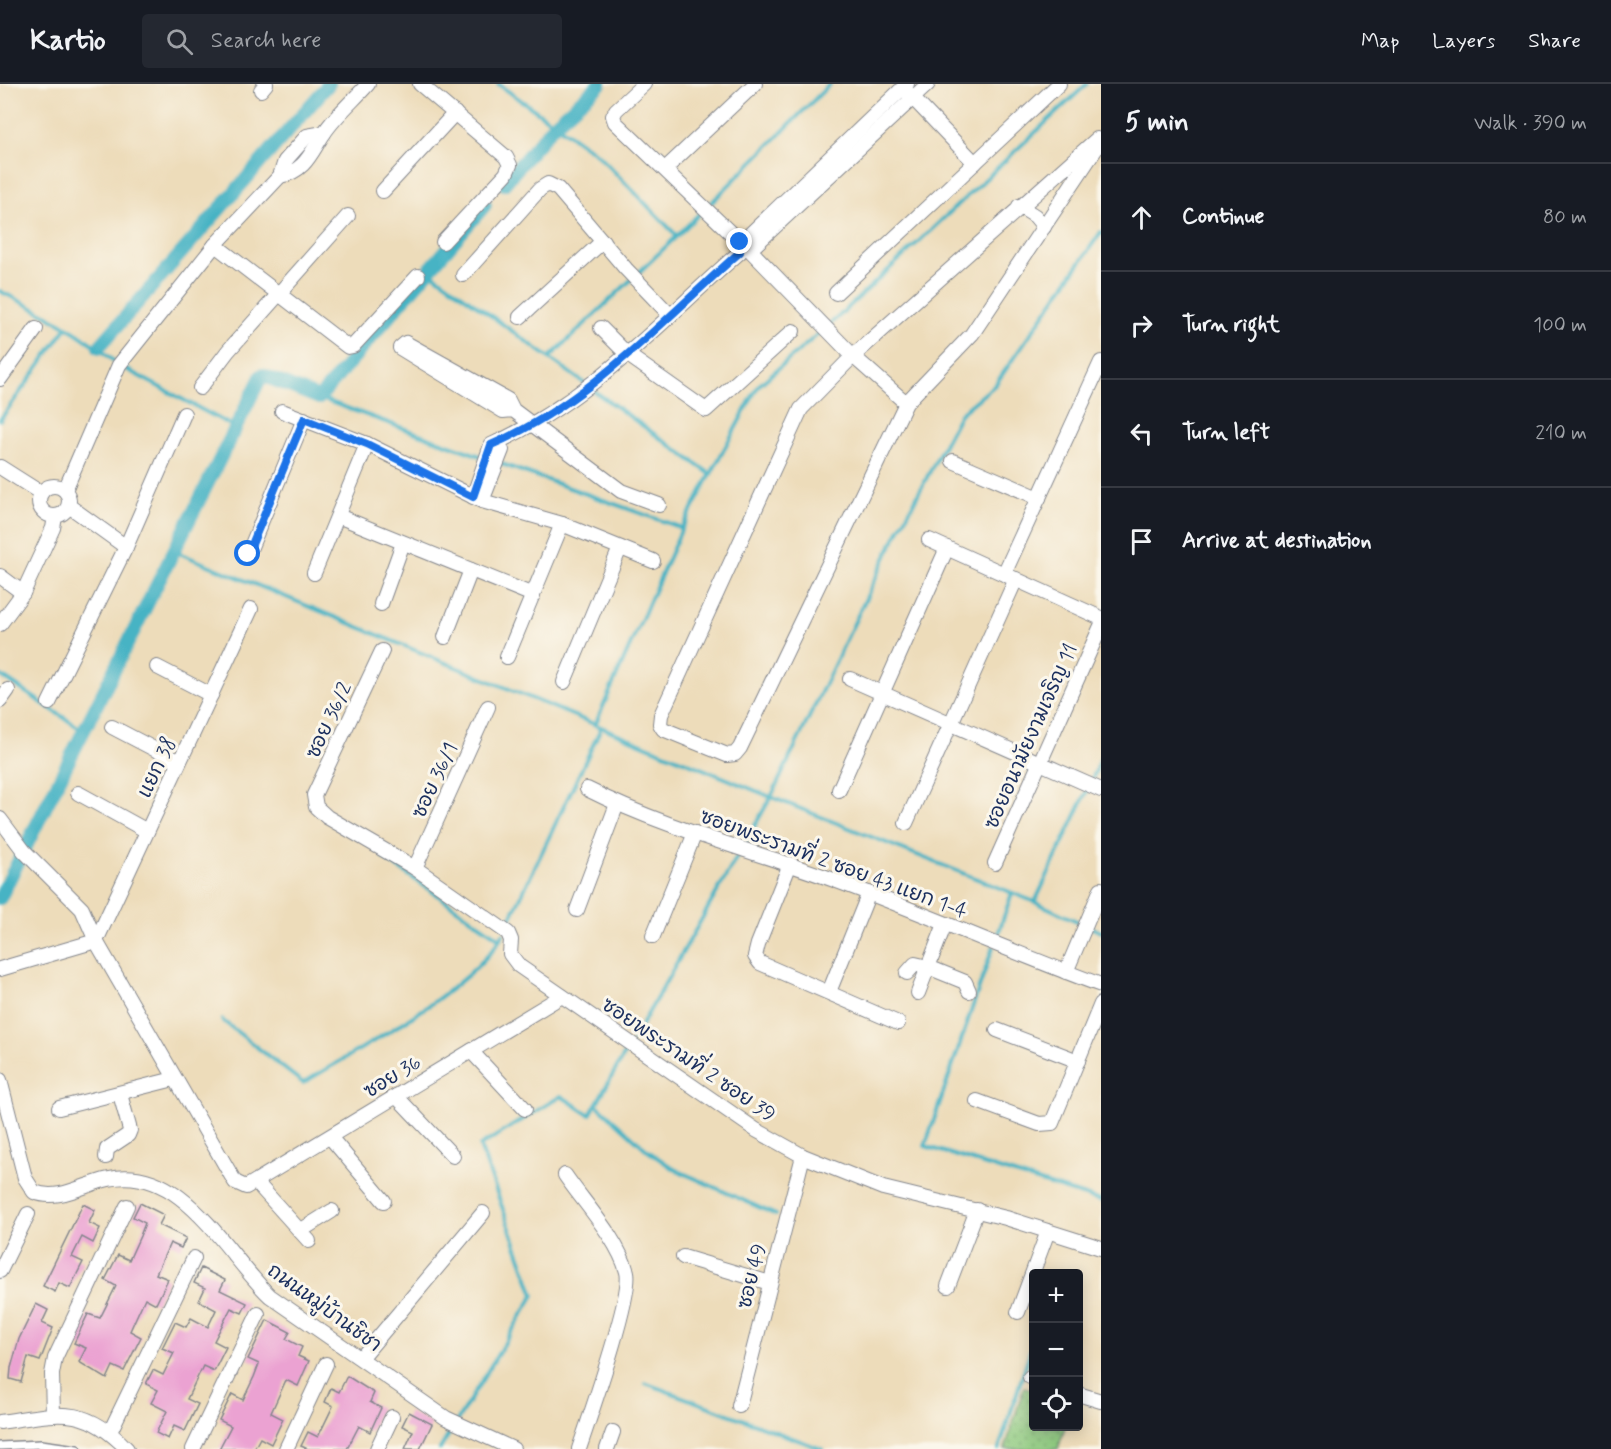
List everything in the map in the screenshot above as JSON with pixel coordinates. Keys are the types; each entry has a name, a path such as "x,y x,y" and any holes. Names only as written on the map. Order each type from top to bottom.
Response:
{"street":[{"path":"280,176 291,174 299,168 317,149 324,133 368,84"},
{"path":"420,84 506,157 510,165 506,174 443,242"},
{"path":"644,84 616,110 613,116 615,122 698,200 828,332 906,403"},
{"path":"665,169 755,84"},
{"path":"477,499 497,446 576,398 628,355 817,179 907,90 928,84"},
{"path":"836,293 1059,84"},
{"path":"907,90 975,163"},
{"path":"383,191 455,113"},
{"path":"126,547 69,506 65,490 119,365 215,245 280,176 285,160 307,136 324,133"},
{"path":"1101,135 854,356 801,409 661,716 660,724 663,729 727,755 735,754 740,748 906,403 972,334 1101,141"},
{"path":"463,275 540,189 549,184 558,189 670,315"},
{"path":"1019,206 1035,216 1044,227"},
{"path":"200,388 228,351 348,216"},
{"path":"520,317 603,242"},
{"path":"215,245 348,347 353,346 418,276"},
{"path":"601,328 628,355 706,410 793,331"},
{"path":"0,379 36,329"},
{"path":"513,410 503,411 400,348 406,343 508,400 513,410 621,491 660,506"},
{"path":"906,823 950,724 1010,577 1039,498 1101,362"},
{"path":"282,411 367,444 477,499 562,524 653,561"},
{"path":"49,703 126,547 184,414"},
{"path":"248,554 304,419"},
{"path":"314,573 367,444"},
{"path":"953,461 1039,498"},
{"path":"0,467 41,493"},
{"path":"65,490 52,486 41,493 39,506 48,516 55,517 61,515 69,506"},
{"path":"338,516 533,595"},
{"path":"0,624 23,593 51,535 55,517"},
{"path":"507,657 562,524"},
{"path":"929,540 1101,618"},
{"path":"381,604 403,543"},
{"path":"564,682 620,548"},
{"path":"839,790 947,548"},
{"path":"445,637 471,570"},
{"path":"0,576 23,593"},
{"name":"แยก 38","path":"96,940 251,609"},
{"name":"ซอยอนามัยงามเจริญ 11","path":"995,863 1101,626"},
{"name":"ซอย 36/2","path":"316,807 314,795 382,651"},
{"path":"158,667 211,694"},
{"path":"850,679 1101,790"},
{"name":"ซอย 36/1","path":"415,868 488,707"},
{"path":"112,727 179,762"},
{"name":"ซอยพระรามที่ 2 ซอย 43 แยก 1-4","path":"587,789 617,804 735,848 790,864 869,893 1101,985"},
{"path":"78,793 147,831"},
{"path":"578,910 617,804"},
{"name":"ซอยพระรามที่ 2 ซอย 39","path":"316,807 327,817 415,868 508,933 511,940 510,954 513,960 627,1043 704,1092 756,1130 803,1156 883,1188 977,1210 1101,1248"},
{"path":"0,819 25,853 82,909 96,940 174,1079 59,1108"},
{"path":"653,936 695,833"},
{"path":"790,864 755,956 760,963 898,1023"},
{"path":"1066,972 1101,889"},
{"path":"829,992 869,893"},
{"path":"918,993 945,924"},
{"path":"0,969 96,940"},
{"path":"908,973 915,964 928,967 965,982 969,991"},
{"name":"ซอย 36","path":"174,1079 235,1182 241,1187 246,1187 562,996"},
{"path":"976,1101 1049,1125 1056,1116 1101,1004"},
{"path":"997,1030 1078,1061"},
{"path":"471,1051 525,1108"},
{"name":"ถนนหมู่บ้านชิชา","path":"0,1080 4,1121 25,1178 34,1192 49,1196 120,1177 135,1177 164,1186 190,1204 248,1275 270,1296 362,1357 446,1418 513,1449"},
{"path":"106,1157 107,1149 128,1135 130,1130 120,1094"},
{"path":"396,1096 453,1156"},
{"path":"330,1137 384,1201"},
{"name":"ซอย 49","path":"739,1406 803,1156"},
{"path":"565,1175 620,1254 628,1275 621,1312 579,1449"},
{"path":"256,1182 304,1236 332,1211"},
{"path":"53,1415 52,1374 55,1358 127,1206"},
{"path":"948,1286 977,1210"},
{"path":"362,1357 483,1213"},
{"path":"0,1271 28,1215"},
{"path":"1018,1312 1048,1231"},
{"path":"683,1257 770,1283"},
{"path":"110,1432 194,1258"},
{"path":"193,1449 258,1314"},
{"path":"286,1449 326,1364"},
{"path":"1083,1396 1101,1401"},
{"path":"0,1422 53,1415 82,1417 93,1420 110,1432 127,1449"},
{"path":"377,1449 393,1417"},
{"path":"607,1449 614,1432"}],"lane":[{"path":"0,1446 41,1444 77,1449"}],"green space":[{"path":"1024,1387 1029,1389 1029,1431 1064,1431 1058,1449 1005,1449"}],"building":[{"path":"140,1203 164,1215 159,1225 186,1238 181,1248 170,1243 156,1274 168,1279 156,1304 145,1298 130,1331 141,1337 124,1371 113,1366 107,1379 79,1362 86,1348 74,1343 88,1314 100,1318 116,1286 105,1280 118,1255 129,1260 145,1223 133,1217"},
{"path":"83,1204 95,1210 89,1223 100,1228 93,1243 82,1237 72,1257 83,1262 70,1288 59,1283 55,1292 43,1286"},
{"path":"201,1268 225,1280 220,1290 247,1303 242,1313 231,1308 214,1341 226,1347 214,1371 203,1366 187,1399 198,1404 185,1431 174,1426 168,1439 156,1433 167,1411 151,1403 158,1390 146,1384 153,1370 163,1375 174,1353 162,1348 175,1322 186,1327 191,1318 208,1327 216,1310 199,1301 205,1288 194,1283"},
{"path":"36,1304 48,1310 42,1323 53,1328 40,1361 28,1357 21,1382 10,1379 11,1368 19,1339"},
{"path":"267,1320 290,1332 286,1339 302,1347 298,1356 309,1361 298,1386 286,1380 275,1404 271,1413 283,1419 271,1444 260,1438 254,1449 219,1449 231,1426 219,1420 232,1394 243,1400 259,1364 248,1359"},
{"path":"347,1376 374,1393 370,1402 381,1408 370,1432 359,1426 347,1449 308,1449 301,1446 308,1432 318,1437 333,1406 325,1402 331,1388 339,1392"},
{"path":"409,1412 432,1424 420,1449 405,1449 413,1431 402,1426"}],"waterway":[{"path":"99,347 329,84"},
{"path":"498,84 598,155 677,236 549,358"},
{"path":"504,184 554,125 600,84"},
{"path":"708,206 830,84"},
{"path":"595,725 682,528 758,386 838,317 1087,84"},
{"path":"0,898 262,375 319,398 485,205"},
{"path":"677,236 702,211"},
{"path":"633,1040 771,797 889,550 960,414 995,385 1101,232"},
{"path":"429,271 584,383"},
{"path":"0,291 75,332 116,363"},
{"path":"0,420 67,327"},
{"path":"122,367 236,428"},
{"path":"590,388 709,473"},
{"path":"319,398 483,457"},
{"path":"499,463 682,528"},
{"path":"174,551 771,797 1035,902 1101,932"},
{"path":"0,675 84,731"},
{"path":"506,928 601,728"},
{"path":"1091,782 1101,758"},
{"path":"1035,902 1088,789"},
{"path":"383,857 500,939"},
{"path":"996,940 1012,893"},
{"path":"222,1020 303,1083 383,1036 442,996 489,955 503,934"},
{"path":"993,947 925,1146 1101,1201"},
{"path":"440,1449 534,1295 480,1146 561,1096 590,1115 629,1046"},
{"path":"596,1104 648,1151 674,1169 776,1215"},
{"path":"999,1449 1029,1355"},
{"path":"645,1383 822,1449"}],"route":[{"path":"248,554 304,419 367,444 473,497 479,473 491,445 576,398 628,355 740,252 738,247 740,242"}]}
